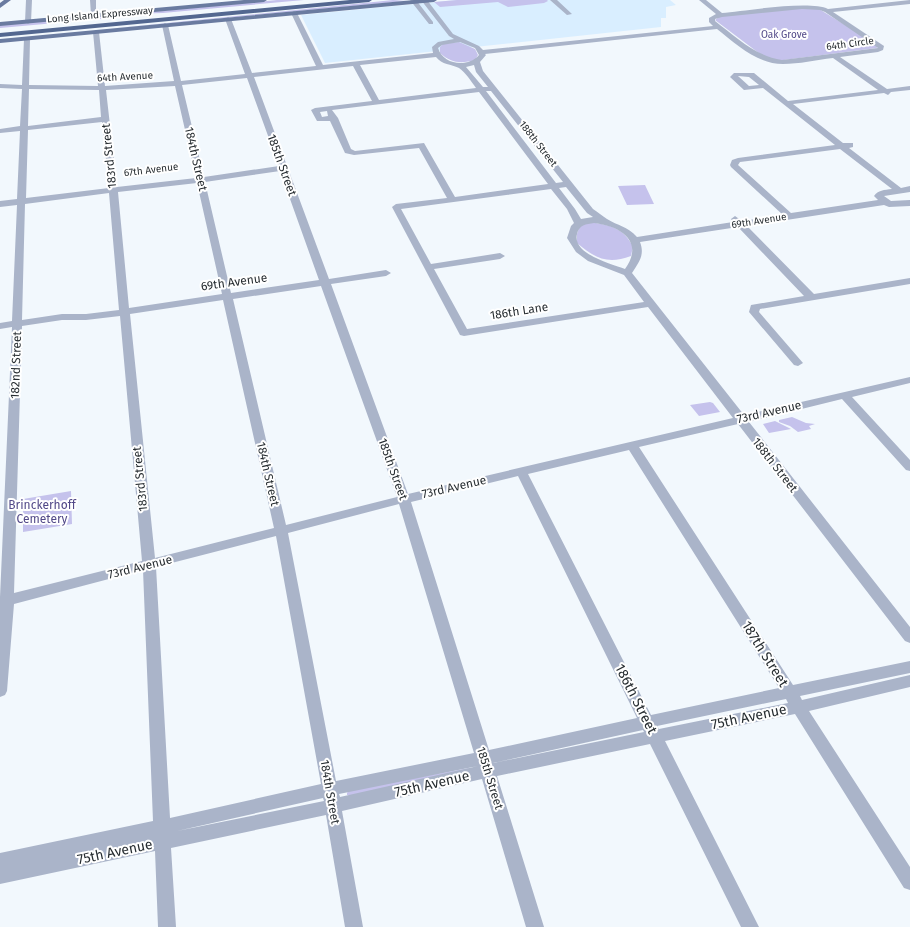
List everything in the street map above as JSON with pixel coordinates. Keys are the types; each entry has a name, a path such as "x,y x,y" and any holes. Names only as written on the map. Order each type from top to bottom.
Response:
{"highway":[{"name":"Long Island Expressway","path":"0,30 329,0"},
{"name":"Long Island Expressway","path":"0,35 369,0"},
{"path":"94,16 244,8"},
{"path":"27,38 252,11"}],"main road":[{"path":"0,6 8,0"},
{"path":"0,24 94,16 222,2 264,0"},
{"path":"0,41 434,0"}],"street":[{"path":"28,22 29,0"},
{"path":"93,0 94,16"},
{"path":"424,0 451,35 480,50 483,55 477,62 468,65 458,65 442,60 436,55 435,47 440,36"},
{"path":"553,0 569,14"},
{"path":"702,0 722,15"},
{"path":"791,0 802,7"},
{"path":"414,1 440,36 461,40"},
{"path":"827,11 910,2"},
{"path":"876,6 883,10"},
{"name":"64th Circle","path":"717,25 757,57 764,60 782,62 823,58 876,51 881,49 881,46 834,15 820,8 802,7 722,15"},
{"path":"834,15 910,7"},
{"path":"294,13 320,67"},
{"path":"480,50 717,25 712,18 722,15"},
{"name":"185th Street","path":"228,19 250,75 404,499 535,927"},
{"name":"184th Street","path":"165,26 226,297 281,530 330,789 354,927"},
{"name":"183rd Street","path":"96,32 149,565 167,927"},
{"name":"182nd Street","path":"0,691 17,327 27,38"},
{"name":"64th Avenue","path":"0,85 102,87 177,82 436,55"},
{"path":"834,56 887,92"},
{"path":"823,58 875,94"},
{"name":"188th Street","path":"477,62 480,72 590,211 604,221 620,227 632,237"},
{"path":"355,63 376,102"},
{"name":"188th Street","path":"458,65 466,70 571,209 578,223 587,220 604,221"},
{"path":"765,86 846,146 909,189"},
{"path":"334,118 320,119 315,110 328,107 494,88"},
{"path":"792,105 910,89"},
{"path":"792,105 875,94"},
{"path":"328,107 348,151 354,153 421,145 453,200"},
{"path":"0,131 105,119"},
{"path":"786,214 734,165 735,162 738,160 846,146 898,190"},
{"name":"67th Avenue","path":"0,204 22,199 283,168"},
{"name":"186th Lane","path":"569,184 396,208 464,333 651,304"},
{"name":"69th Avenue","path":"882,200 878,194 909,189"},
{"name":"67th Avenue","path":"0,199 22,199"},
{"name":"69th Avenue","path":"632,237 882,200 895,205 910,203"},
{"path":"737,221 812,298"},
{"path":"578,223 572,233 573,243 580,252 601,263 627,273 634,265 638,252 638,246 632,237"},
{"path":"428,267 500,256"},
{"path":"601,263 619,263 635,258"},
{"name":"69th Avenue","path":"0,326 17,327 63,323 86,317 386,273"},
{"name":"188th Street","path":"627,273 910,637"},
{"path":"798,363 754,310 910,281"},
{"name":"69th Avenue","path":"0,332 17,327"},
{"name":"73rd Avenue","path":"4,602 404,499 910,380"},
{"path":"844,395 910,467"},
{"name":"187th Street","path":"632,445 910,882"},
{"name":"186th Street","path":"522,471 750,927"},
{"name":"75th Avenue","path":"0,861 333,806 648,722 910,667"},
{"name":"75th Avenue","path":"0,876 330,789 655,737 799,707 910,681"}],"shaded area":[{"path":"457,0 670,0 676,5 666,7 666,18 661,18 661,27 325,63 301,15"}],"green space":[{"path":"277,0 304,0 163,13 128,14"},
{"path":"393,0 407,1 108,29"},
{"path":"457,0 548,1 544,3 508,7 498,2 440,7 434,2"},
{"name":"Oak Grove","path":"804,8 819,9 876,44 877,48 776,61 764,57 715,20 720,16"},
{"path":"91,17 122,17 0,28 0,25"},
{"path":"459,42 475,49 478,55 475,60 456,62 448,59 440,53 440,47 443,44"},
{"path":"645,185 654,204 627,205 618,186"},
{"path":"591,222 610,226 625,235 633,246 631,256 623,259 608,260 590,253 577,243 577,234 580,225"},
{"path":"710,402 713,403 720,412 699,416 690,405"},
{"path":"792,417 806,423 815,424 809,426 811,429 798,432 790,426 779,422 779,420"},
{"path":"775,421 791,429 769,433 763,424"},
{"name":"Brinckerhoff Cemetery","path":"71,491 72,524 23,532 23,499"},
{"path":"469,768 466,771 347,795 349,790"}]}
